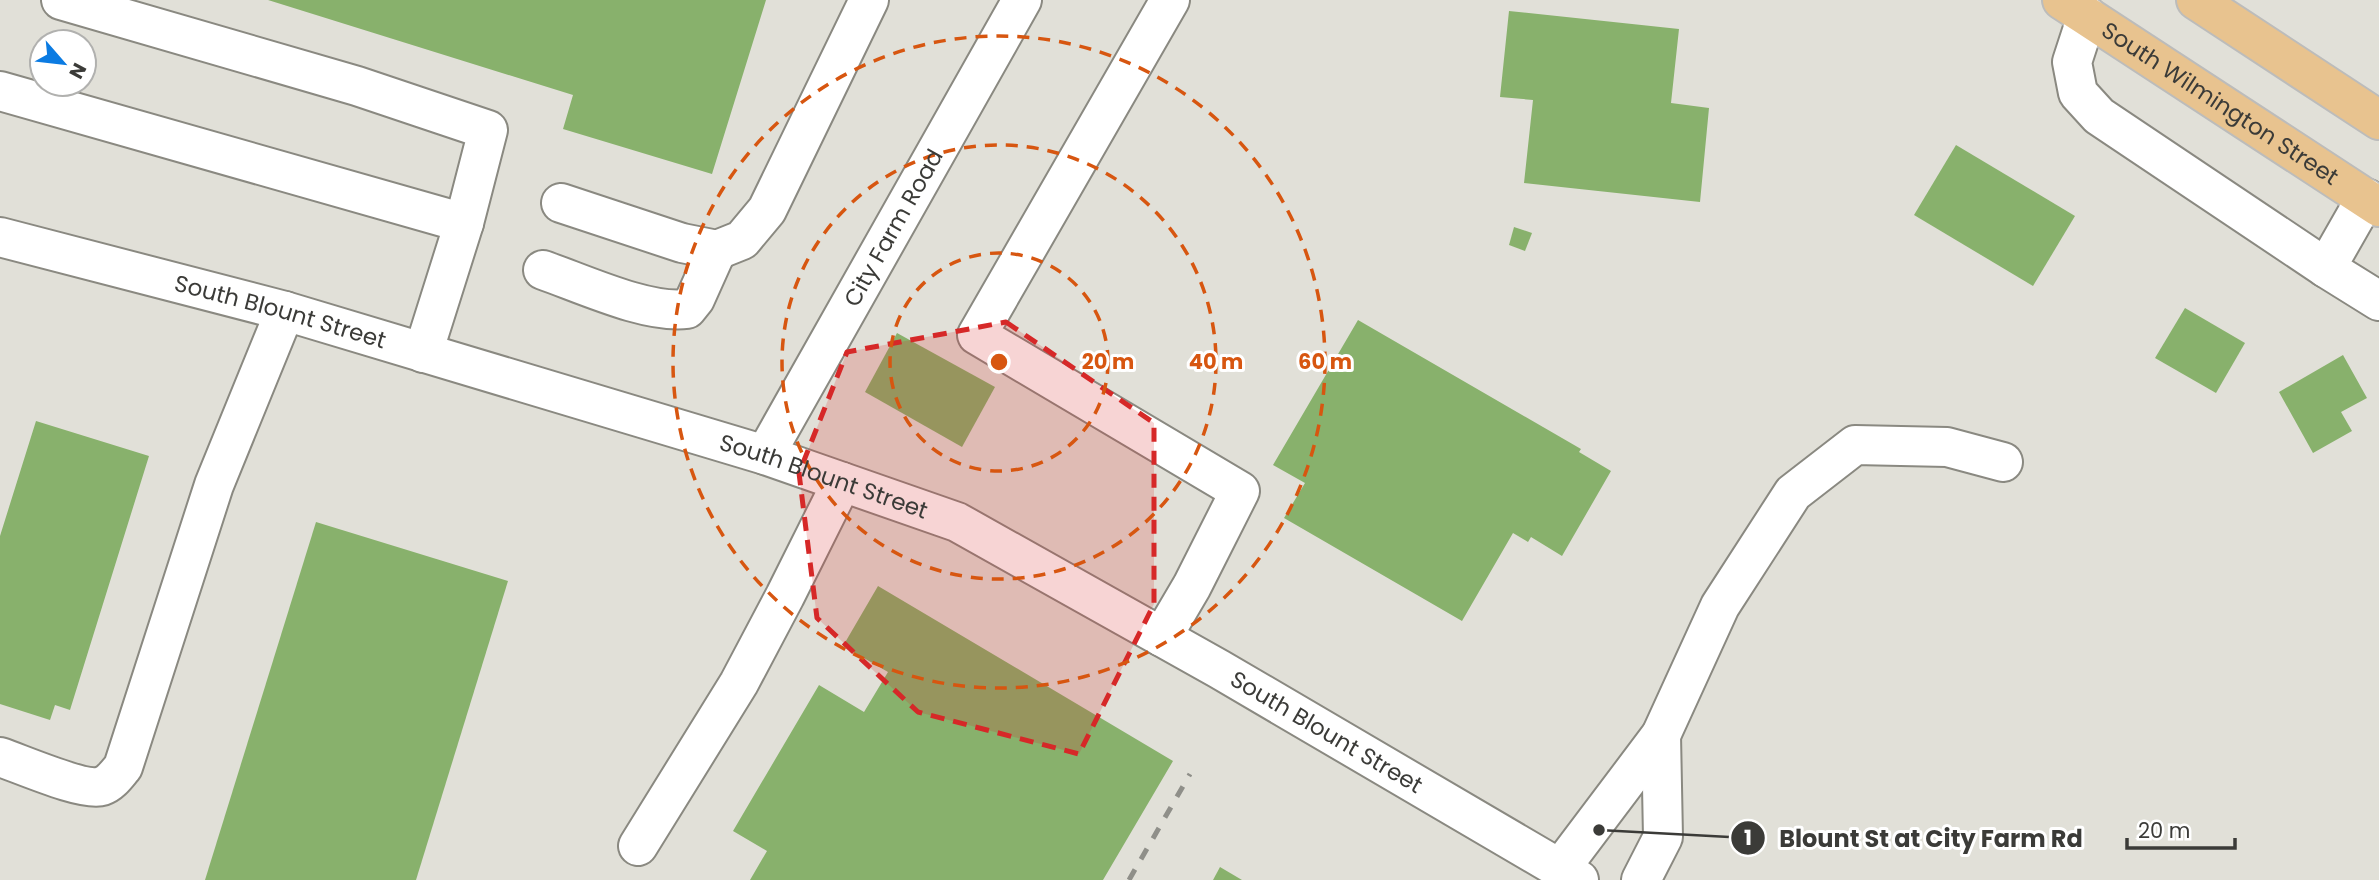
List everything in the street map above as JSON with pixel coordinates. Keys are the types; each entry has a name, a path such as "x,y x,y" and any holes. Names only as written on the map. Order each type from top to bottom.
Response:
{"main road":[{"path":"2196,0 2379,120"},
{"name":"South Wilmington Street","path":"2075,8 2372,203"}],"street":[{"path":"61,0 357,86 488,130 464,223 423,352"},
{"path":"561,203 682,243 717,250 742,240 767,210 869,0"},
{"name":"City Farm Road","path":"765,455 1022,0"},
{"path":"1162,637 1192,586 1240,491 977,335 1170,0"},
{"path":"2075,8 2072,62 2078,93 2099,116 2379,301"},
{"path":"0,91 464,223"},
{"path":"2326,268 2372,203"},
{"name":"South Blount Street","path":"0,237 285,311 423,352 765,455 957,522 1162,637 1569,875"},
{"path":"544,270 653,308 687,309 695,299 717,250"},
{"path":"0,757 88,787 103,786 123,767 214,485 285,311"},
{"path":"1569,875 1661,735 1720,606 1793,493 1855,445 1947,447 2003,462"},
{"path":"638,846 738,683 842,482"},
{"path":"1641,880 1663,837 1661,735"}],"highlighted area":[{"path":"1006,322 1154,423 1154,604 1079,754 918,712 817,618 799,473 847,352"}],"building":[{"path":"268,0 766,0 712,174 563,129 573,95"},
{"path":"1509,11 1679,29 1671,103 1709,108 1700,202 1524,183 1533,100 1500,97"},
{"path":"1956,145 2075,216 2033,286 1914,215"},
{"path":"1514,227 1532,233 1525,251 1509,245"},
{"path":"2185,308 2245,343 2216,393 2155,358"},
{"path":"1358,320 1581,449 1579,452 1611,471 1562,556 1531,537 1528,542 1513,533 1462,621 1284,518 1305,483 1273,465"},
{"path":"897,333 995,387 962,447 865,392"},
{"path":"2343,355 2367,398 2341,412 2352,431 2313,453 2279,392"},
{"path":"36,421 149,456 70,710 55,705 50,720 0,704 0,536"},
{"path":"316,522 508,581 416,880 205,880"},
{"path":"878,586 1173,761 1103,880 750,880 767,851 733,831 819,685 864,712 888,672 843,646"},
{"path":"1220,867 1242,880 1213,880"}],"railway":[{"path":"1129,880 1190,774"}],"place":[{"name":"Blount St at City Farm Rd","path":"1599,830"}]}
